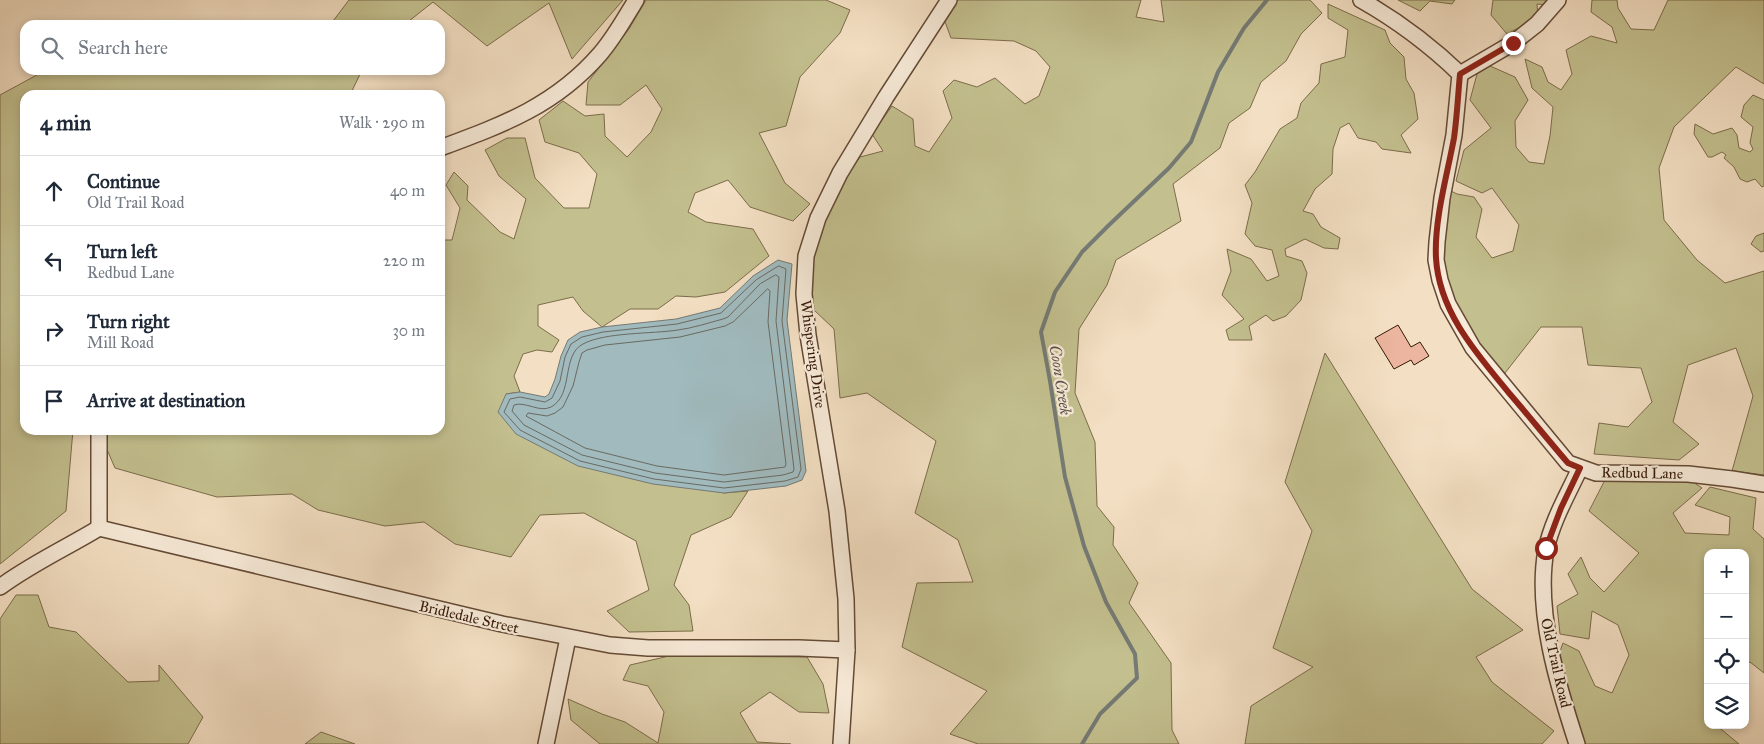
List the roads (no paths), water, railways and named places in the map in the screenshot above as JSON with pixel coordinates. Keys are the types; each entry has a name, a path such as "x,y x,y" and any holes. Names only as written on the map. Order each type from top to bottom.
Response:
{"street":[{"path":"445,146 525,114 549,100 577,78 601,54 636,0"},
{"name":"Whispering Drive","path":"841,744 847,650 846,599 837,510 808,335 804,294 806,256 818,218 840,173 886,97 949,0"},
{"path":"1361,0 1381,11 1421,39 1460,74 1513,43 1536,24 1558,0"},
{"name":"Redbud Lane","path":"1460,74 1454,135 1436,242 1436,260 1448,304 1473,348 1568,463 1596,473 1688,474 1764,484"},
{"path":"0,587 18,573 72,545 99,528 99,435"},
{"name":"Old Trail Road","path":"1577,744 1546,629 1543,588 1546,548 1580,468"},
{"name":"Bridledale Street","path":"99,528 380,596 610,646 847,650"},
{"path":"546,744 568,638"}],"water":[{"path":"778,260 792,264 787,320 806,471 802,480 786,486 724,493 653,484 578,466 516,434 498,412 506,394 520,392 545,397 549,394 568,340 580,332 602,327 676,319 720,308 753,276"}],"waterway":[{"name":"Coon Creek","path":"1082,744 1100,714 1137,678 1135,654 1106,602 1084,546 1065,477 1041,332 1055,292 1082,252 1169,168 1191,142 1218,72 1244,28 1267,0"}]}
